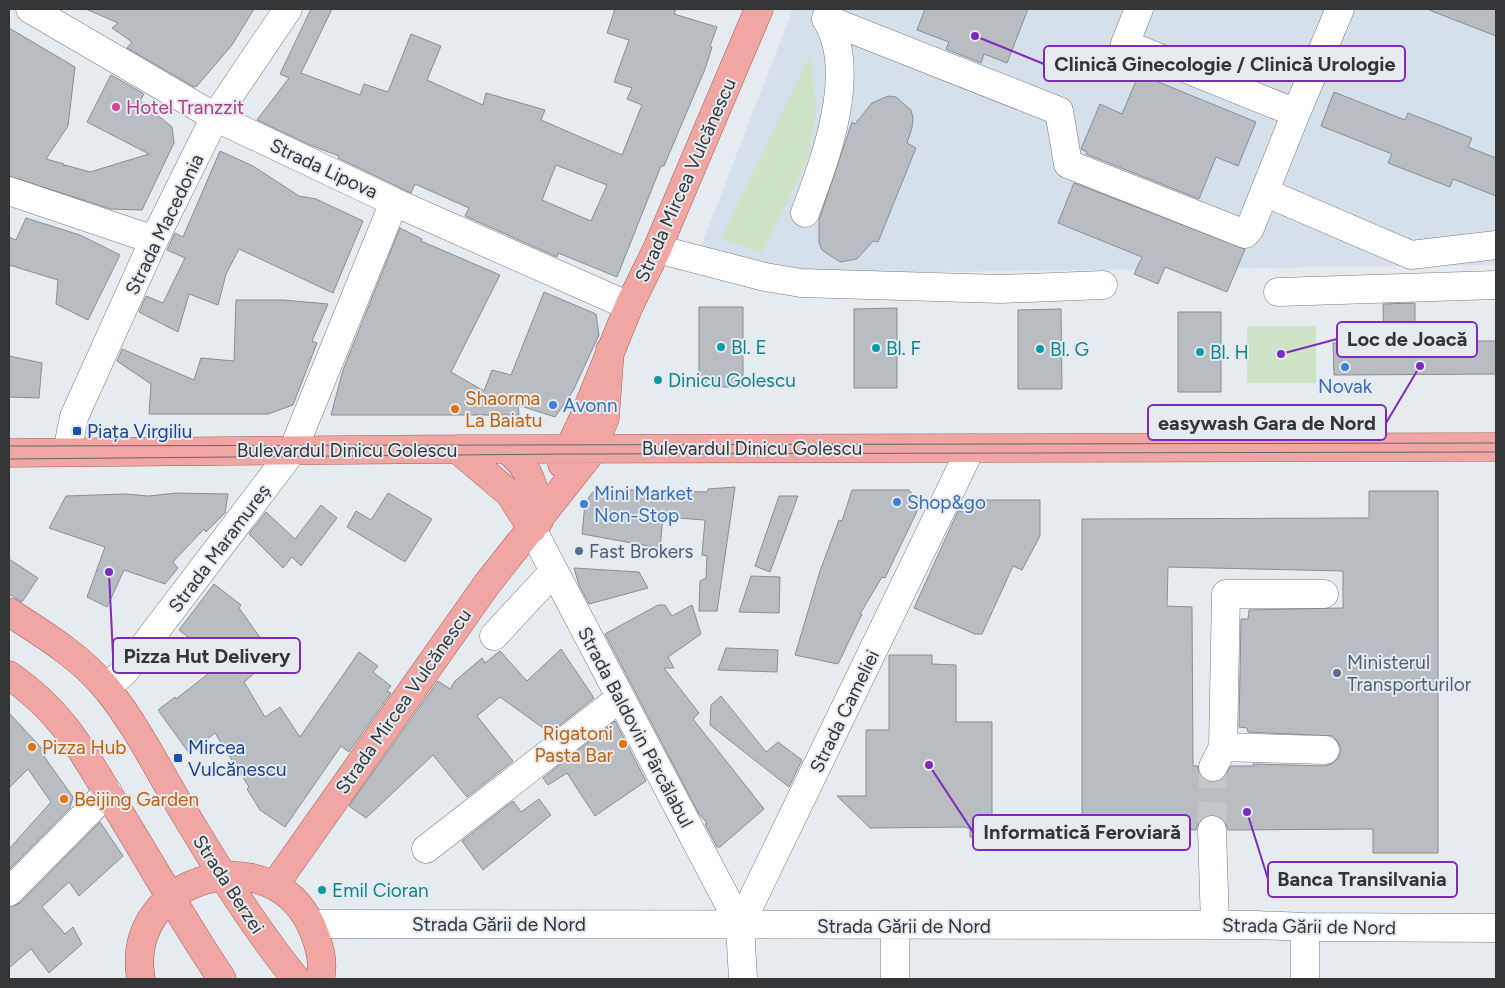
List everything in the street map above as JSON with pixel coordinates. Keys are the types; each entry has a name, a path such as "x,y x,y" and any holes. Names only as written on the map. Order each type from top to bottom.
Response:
{"main road":[{"name":"Strada Mircea Vulcănescu","path":"274,886 487,584 535,525 581,449 605,418 610,350 657,249 759,9"},
{"name":"Bulevardul Dinicu Golescu","path":"9,453 457,449 1496,447"},
{"path":"457,449 488,473 510,494 535,525"},
{"path":"505,449 523,464 536,492 535,525"},
{"name":"Strada Berzei","path":"9,612 67,652 106,688 131,724 221,875 269,946 296,979"},
{"path":"9,675 32,691 63,721 108,792 170,898 222,979"},
{"path":"141,979 139,968 143,941 154,916 170,898 195,882 221,875 248,876 274,886 296,902 311,924 320,949 320,979"}],"street":[{"name":"Strada Macedonia","path":"67,452 74,417 154,240 215,117 288,9"},
{"path":"1139,9 1125,44 1296,112"},
{"path":"828,14 1059,111 1068,164 1245,234 1250,228 1296,112 1340,9"},
{"name":"Strada Lipova","path":"46,13 215,117 394,202 629,306"},
{"path":"805,213 830,145 837,102 839,49 828,14"},
{"path":"9,191 154,240"},
{"path":"1264,192 1411,255 1496,245"},
{"name":"Strada Maramureș","path":"106,688 125,671 293,450 394,202"},
{"path":"657,249 765,277 801,284 1001,289 1103,285"},
{"path":"1278,292 1496,285"},
{"name":"Strada Cameliei","path":"743,979 740,925 971,448"},
{"name":"Strada Baldovin Pârcălabul","path":"535,525 554,571 740,925"},
{"path":"494,636 554,571"},
{"path":"1324,594 1226,594 1218,757 1325,750"},
{"path":"426,848 620,698"},
{"path":"9,892 108,792"},
{"path":"1212,830 1215,925"},
{"name":"Strada Gării de Nord","path":"311,924 896,927 1215,925 1496,928"},
{"path":"895,979 896,927"},
{"path":"1305,979 1306,927"}],"shaded area":[{"path":"793,9 1496,9 1496,265 782,274 700,249"}],"green space":[{"path":"810,55 816,110 807,162 762,253 721,239"},
{"path":"1247,326 1316,326 1316,383 1247,383"}],"building":[{"path":"86,9 254,9 232,45 197,86 194,87 127,48 132,42 112,28 118,23"},
{"path":"311,9 332,9 301,73 360,95 364,84 388,92 411,34 441,46 427,80 483,105 486,93 545,110 541,120 622,155 642,105 627,99 632,88 614,82 629,40 607,33 615,9 676,9 674,14 717,27 710,46 712,47 705,69 664,166 661,166 617,277 558,253 557,257 465,216 469,208 415,184 411,193 338,158 339,156 310,145 257,120 289,78 280,74","holes":["556,165 607,185 591,221 542,200"]},
{"path":"925,9 1028,9 1007,63 984,54 981,63 946,49 949,42 917,30"},
{"path":"1496,9 1496,36 1429,10"},
{"path":"9,28 75,67 68,126 46,159 64,164 64,167 65,165 90,172 149,154 87,122 111,75 144,94 140,101 172,127 174,143 142,210 111,209 9,176"},
{"path":"1139,74 1256,122 1238,166 1216,157 1199,199 1086,154 1087,152 1081,149 1100,104 1122,114"},
{"path":"1334,92 1405,120 1408,113 1472,138 1468,147 1496,158 1496,196 1453,179 1450,187 1388,163 1392,154 1321,126"},
{"path":"888,96 896,97 911,110 913,118 912,128 907,143 916,148 878,242 873,241 857,259 840,262 822,250 819,243 819,220 852,122 855,124 872,103"},
{"path":"220,151 253,166 299,196 316,199 363,221 333,293 239,249 226,274 218,305 189,294 178,332 139,312 146,296 163,303 185,258 167,250 175,233 183,237"},
{"path":"1074,183 1245,249 1227,292 1165,267 1158,284 1134,274 1142,257 1058,223"},
{"path":"26,218 80,235 120,255 88,320 56,304 58,280 9,265 9,237 16,240"},
{"path":"400,228 422,239 421,241 500,275 451,372 484,391 492,370 511,375 544,292 596,314 599,335 573,391 555,417 518,405 519,415 331,415 343,370"},
{"path":"236,300 283,300 328,304 312,341 317,343 293,405 268,414 149,414 151,384 117,361 122,349 194,380 201,358 234,361"},
{"path":"1415,303 1415,341 1496,341 1496,374 1334,375 1333,343 1384,343 1383,304"},
{"name":"Bl. E","path":"699,307 743,307 743,387 699,387"},
{"name":"Bl. F","path":"897,308 897,388 854,388 854,309"},
{"name":"Bl. G","path":"1061,309 1062,389 1018,389 1018,310"},
{"name":"Bl. H","path":"1178,312 1221,312 1221,392 1178,392"},
{"path":"9,356 42,363 39,398 9,397"},
{"path":"735,487 717,611 699,611 700,581 706,578 707,556 702,555 705,520 663,517 660,548 582,534 585,503 592,493 599,489 707,492 708,489"},
{"path":"852,490 909,490 921,503 885,578 882,577 860,614 862,614 838,664 795,655 820,571 839,520 842,521"},
{"name":"Ministerul Transporturilor","path":"1369,491 1438,491 1438,853 1373,853 1373,829 1228,830 1225,821 1219,816 1212,814 1203,817 1198,823 1196,830 1082,830 1082,519 1369,518","holes":["1168,567 1343,571 1343,608 1249,610 1248,619 1241,619 1239,727 1247,728 1248,732 1333,736 1341,750 1338,758 1333,763 1325,766 1253,764 1254,766 1231,766 1222,780 1206,781 1200,776 1198,766 1193,766 1192,607 1167,606"]},
{"path":"176,493 228,494 225,513 206,532 204,529 173,562 178,568 165,584 124,570 107,607 87,597 105,547 49,528 66,496 125,494 149,496"},
{"path":"388,493 432,519 405,562 347,527 356,511 371,520"},
{"path":"779,496 798,496 770,572 755,566"},
{"path":"967,500 1040,500 1040,536 1022,570 1013,566 982,634 975,634 914,608 958,511 963,512"},
{"path":"321,505 337,518 301,566 292,557 283,568 249,534 266,512 295,539"},
{"path":"9,559 38,578 22,602 9,594"},
{"path":"574,568 639,572 648,588 589,604 579,585"},
{"path":"751,576 780,577 779,613 739,612"},
{"path":"214,584 241,605 239,608 274,657 244,682 265,717 280,707 300,737 359,652 378,666 373,672 391,686 387,691 391,693 349,752 341,746 285,827 260,810 247,789 249,787 215,733 189,753 158,710 175,697 176,699 222,663 179,630"},
{"path":"658,605 665,605 672,616 692,605 701,634 668,657 674,668 664,668 699,713 693,719 764,809 720,847 717,847 705,824 707,823 699,814 605,634"},
{"path":"726,648 778,650 777,672 718,670"},
{"path":"561,649 594,698 550,733 500,697 477,716 513,761 467,797 433,755 366,818 349,806 438,681 450,689 455,681 482,658 485,663 500,651 527,681"},
{"path":"889,655 932,655 932,664 956,665 956,722 992,722 992,837 970,837 970,829 965,827 870,828 837,796 866,796 866,730 889,730"},
{"path":"721,696 766,752 778,742 802,760 789,787 710,725 711,705"},
{"path":"9,713 46,753 43,755 73,797 70,808 9,870 9,849 51,802 28,769 9,788"},
{"path":"615,721 646,781 595,816 567,773 548,785 543,778"},
{"path":"539,799 551,815 483,870 462,841 513,801 521,812"},
{"path":"100,822 123,856 79,896 69,882 42,907 65,934 73,927 82,944 49,973 31,949 9,968 9,907 20,903"}],"tunnel":[{"path":"1212,830 1213,767"}],"tram line":[{"path":"9,446 1496,443"},
{"path":"9,459 565,454 1496,452"}],"place":[{"name":"Clinică Ginecologie / Clinică Urologie","path":"975,36"},
{"name":"Hotel Tranzzit","path":"116,107"},
{"name":"Bl. E","path":"721,347"},
{"name":"Bl. F","path":"876,348"},
{"name":"Bl. G","path":"1040,349"},
{"name":"Bl. H","path":"1200,352"},
{"name":"Loc de Joacă","path":"1281,354"},
{"name":"easywash Gara de Nord","path":"1420,366"},
{"name":"Novak","path":"1345,367"},
{"name":"Dinicu Golescu","path":"658,380"},
{"name":"Avonn","path":"553,405"},
{"name":"Shaorma La Baiatu","path":"455,409"},
{"name":"Piața Virgiliu","path":"77,431"},
{"name":"Shop&go","path":"897,502"},
{"name":"Mini Market Non-Stop","path":"584,504"},
{"name":"Fast Brokers","path":"579,551"},
{"name":"Pizza Hut Delivery","path":"109,572"},
{"name":"Ministerul Transporturilor","path":"1337,673"},
{"name":"Rigatoni Pasta Bar","path":"623,744"},
{"name":"Pizza Hub","path":"32,747"},
{"name":"Mircea Vulcănescu","path":"178,758"},
{"name":"Informatică Feroviară","path":"929,765"},
{"name":"Beijing Garden","path":"64,799"},
{"name":"Banca Transilvania","path":"1247,812"},
{"name":"Emil Cioran","path":"322,890"}]}
